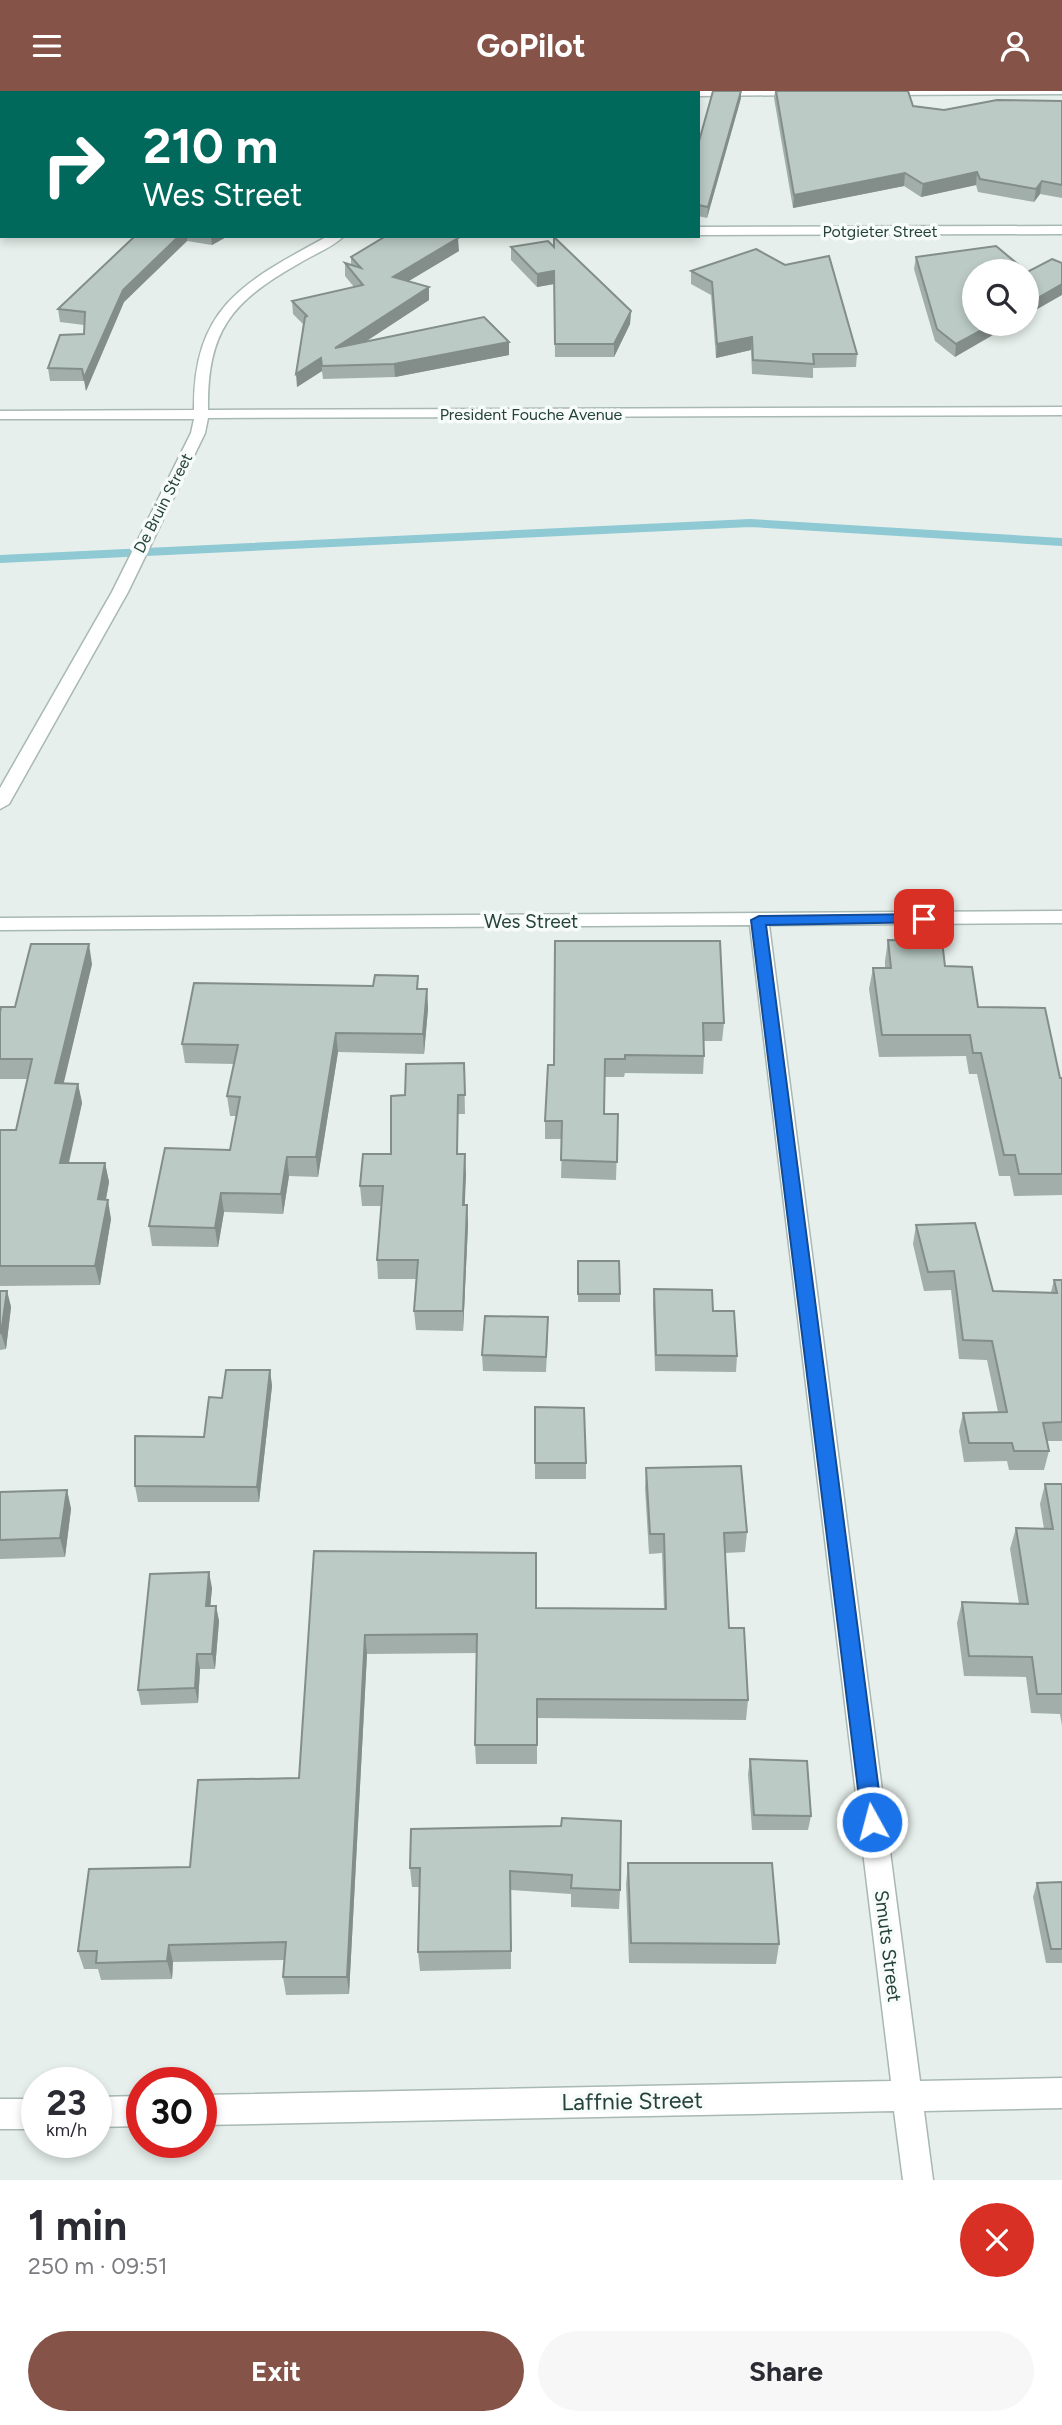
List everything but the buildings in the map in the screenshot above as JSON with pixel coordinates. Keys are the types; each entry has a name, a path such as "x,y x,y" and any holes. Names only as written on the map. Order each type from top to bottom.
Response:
{"street":[{"path":"875,92 1062,91"},
{"path":"700,93 808,92"},
{"name":"Potgieter Street","path":"700,231 1062,230"},
{"name":"De Bruin Street","path":"0,804 132,566 198,433 204,415 202,377 215,327 223,315 259,284 335,238"},
{"name":"President Fouche Avenue","path":"0,415 1062,411"},
{"name":"Wes Street","path":"0,924 1062,917"},
{"name":"Smuts Street","path":"759,920 918,2180"},
{"name":"Laffnie Street","path":"217,2110 1062,2093"},
{"path":"0,2114 21,2114"}],"waterway":[{"path":"0,559 750,523 1062,542"}],"route":[{"path":"872,1822 759,920 924,919"}]}
